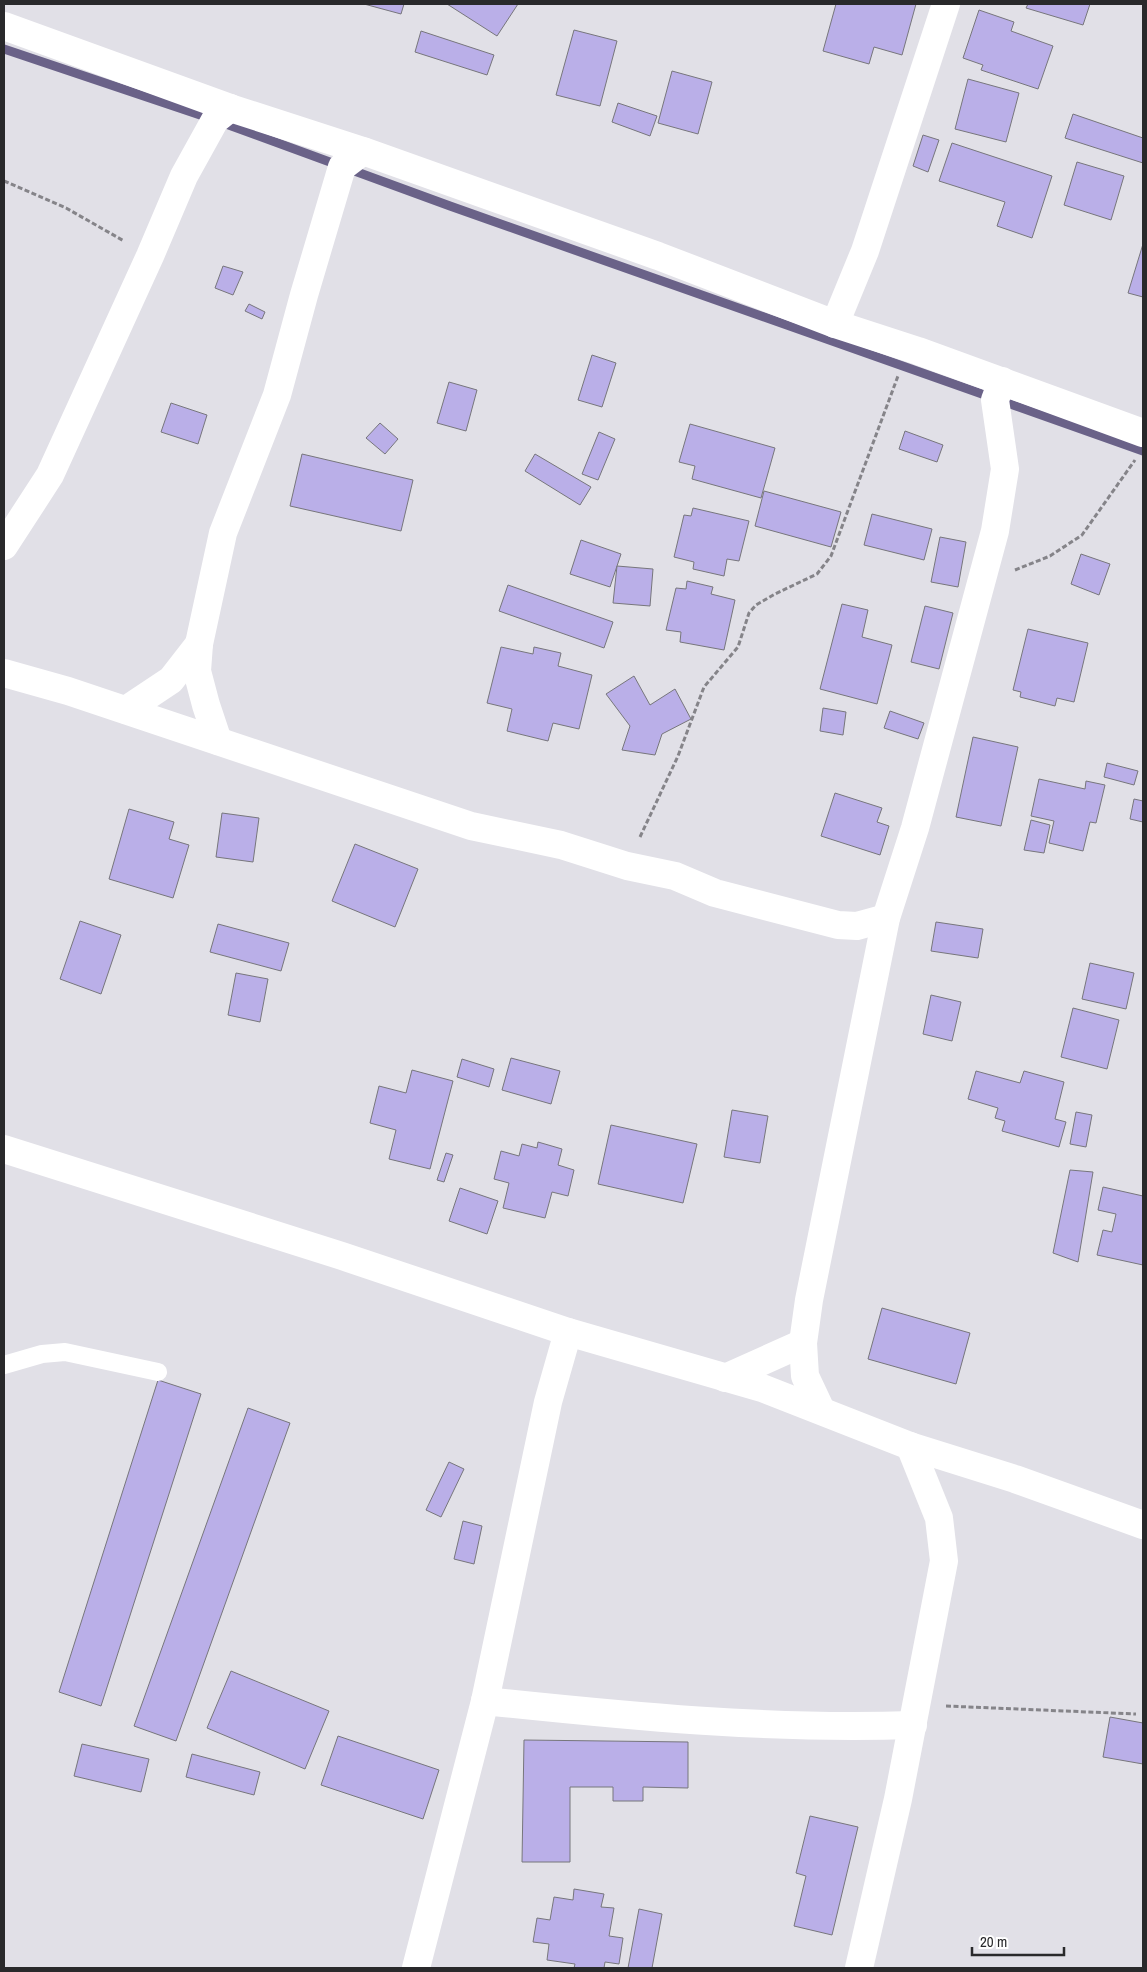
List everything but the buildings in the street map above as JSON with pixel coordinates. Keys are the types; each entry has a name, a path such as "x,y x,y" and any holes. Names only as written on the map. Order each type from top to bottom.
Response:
{"street":[{"path":"835,324 865,251 946,4"},
{"path":"4,26 230,108 364,150 658,256 835,324 1002,381 1140,446"},
{"path":"4,546 50,475 150,256 184,176 215,120 230,108"},
{"path":"218,741 206,705 198,671 198,644 223,532 277,395 342,166 364,150"},
{"path":"820,1410 805,1376 803,1343 823,1222 886,918 915,828 995,531 1005,469 995,400 1002,381"},
{"path":"126,710 172,680 198,644"},
{"path":"4,673 126,710 470,826 561,845 627,866 675,876 715,893 838,925 857,926 886,918"},
{"path":"4,1149 342,1256 568,1332 762,1388 910,1446 1015,1479 1142,1525"},
{"path":"416,1968 485,1701 548,1402 568,1332"},
{"path":"725,1378 803,1343"},
{"path":"859,1968 914,1714 944,1561 939,1518 910,1446"},
{"path":"485,1701 710,1723 864,1727 914,1714"}],"lane":[{"path":"4,1365 42,1354 65,1352 158,1372"}],"path":[{"path":"4,181 66,208 150,256"},
{"path":"627,866 678,756 704,687 738,647 750,613 756,605 774,594 817,574 831,556 902,365 918,351"},
{"path":"982,583 1050,556 1082,535 1140,446"},
{"path":"914,1714 1136,1714"}],"waterway":[{"path":"4,49 215,120 450,206 1143,451"}]}
